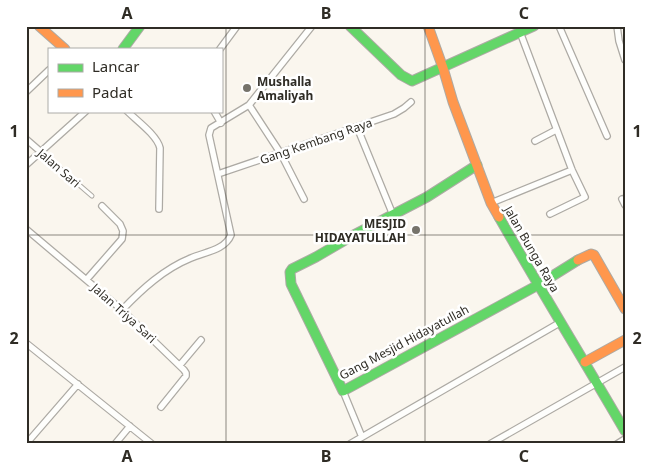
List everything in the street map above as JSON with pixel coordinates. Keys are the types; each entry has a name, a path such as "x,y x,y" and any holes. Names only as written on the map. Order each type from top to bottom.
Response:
{"street":[{"path":"39,26 64,48"},
{"path":"124,48 140,26"},
{"path":"221,48 237,26"},
{"path":"122,310 142,289 164,272 190,258 223,246 228,241 231,235 209,135 211,128 249,105 312,26"},
{"path":"350,26 401,75 412,81 534,26"},
{"name":"Jalan Bunga Raya","path":"428,26 444,68 453,102 491,203 538,285 586,362 625,432"},
{"path":"559,26 607,136"},
{"path":"617,26 625,60"},
{"path":"520,32 556,130 585,197 550,214"},
{"path":"26,92 48,71"},
{"name":"Gang Kembang Raya","path":"218,174 394,114 411,102"},
{"path":"249,105 281,154 304,199"},
{"path":"26,165 85,112"},
{"path":"128,112 159,143 159,209"},
{"path":"215,112 221,123"},
{"path":"357,127 393,215"},
{"path":"535,141 556,130"},
{"name":"Jalan Sari","path":"26,139 41,152"},
{"name":"Gang Mesjid Hidayatullah","path":"477,164 427,197 352,236 292,269 290,272 291,284 343,391 538,285 591,254 594,255 625,309"},
{"path":"491,203 572,170"},
{"path":"87,279 122,239 123,230 120,224 102,206"},
{"name":"Jalan Triya Sari","path":"26,229 122,310 180,366"},
{"path":"350,444 561,322"},
{"path":"161,407 186,376 186,373 180,366 201,340"},
{"path":"586,362 625,340"},
{"path":"26,342 152,444"},
{"path":"490,444 625,367"},
{"path":"26,444 78,384"},
{"path":"343,391 362,437"},
{"path":"115,444 130,426"},
{"path":"617,444 625,439"}],"lane":[{"name":"Jalan Sari","path":"41,152 92,196"}],"traffic: fast":[{"path":"124,48 140,26"},
{"path":"350,26 401,75 412,81 534,26"},
{"path":"477,165 427,197 352,236 292,269 290,272 291,284 343,391 538,285 578,260"},
{"path":"499,217 625,431"}],"traffic: slow":[{"path":"39,26 64,48"},
{"path":"428,26 453,102 491,203 499,217"},
{"path":"578,260 591,254 594,255 625,309"},
{"path":"585,362 625,340"}],"place":[{"name":"Mushalla Amaliyah","path":"247,88"},
{"name":"MESJID HIDAYATULLAH","path":"416,230"}]}
